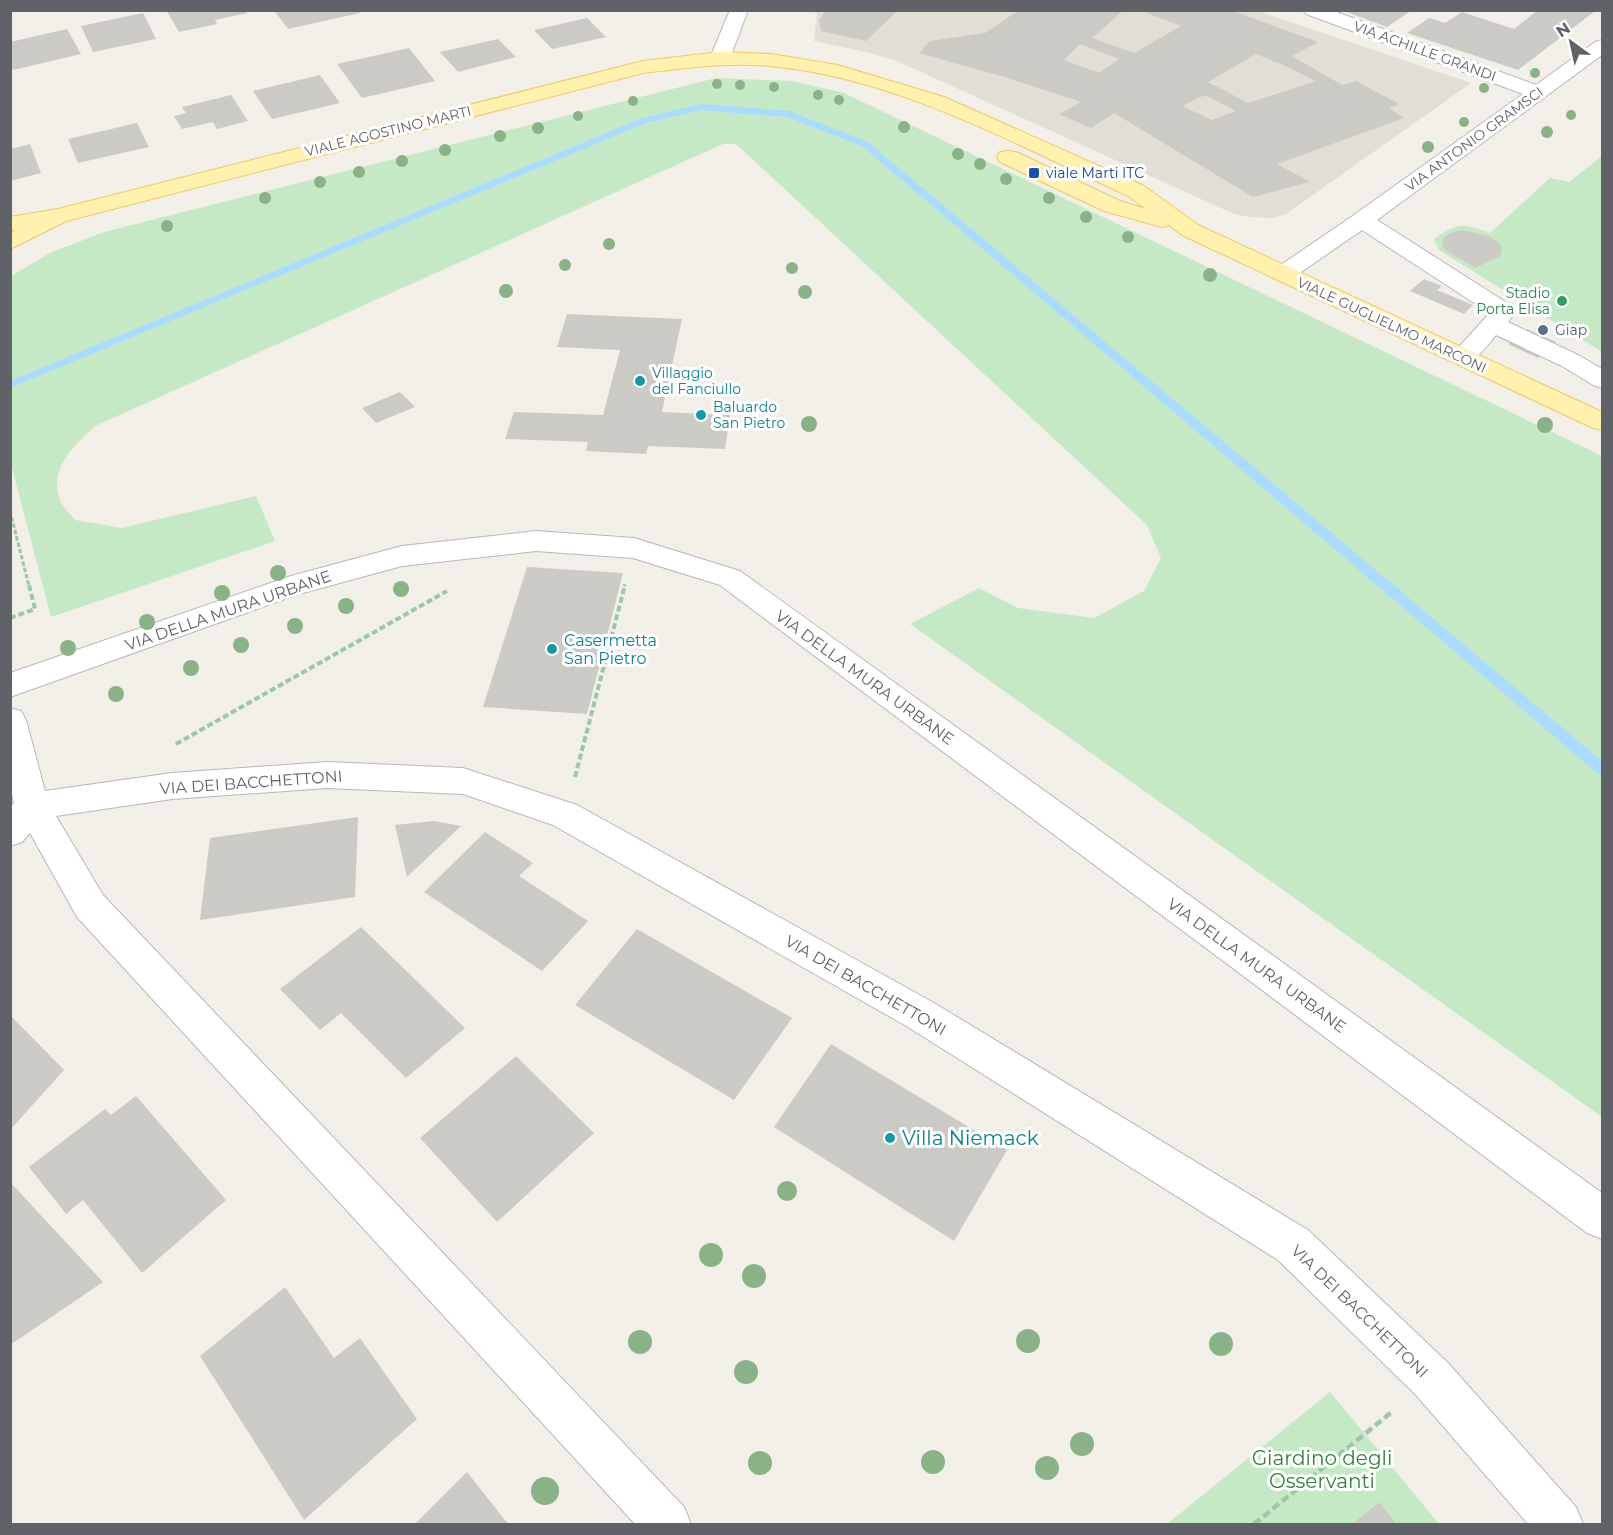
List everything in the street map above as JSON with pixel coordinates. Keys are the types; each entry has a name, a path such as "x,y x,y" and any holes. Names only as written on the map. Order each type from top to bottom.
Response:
{"main road":[{"name":"VIALE GUGLIELMO MARCONI","path":"720,58 771,60 808,65 937,101 1136,191 1183,226"},
{"name":"VIALE AGOSTINO MARTI","path":"10,224 58,216 643,67 720,58"},
{"name":"VIALE GUGLIELMO MARCONI","path":"879,84 901,102 945,127"},
{"name":"VIALE GUGLIELMO MARCONI","path":"992,150 1112,206 1183,226 1602,422"},
{"name":"VIALE AGOSTINO MARTI","path":"10,242 58,216"}],"street":[{"path":"720,58 739,10"},
{"name":"VIA ACHILLE GRANDI","path":"1311,10 1538,92"},
{"name":"VIA ANTONIO GRAMSCI","path":"1283,274 1602,46"},
{"path":"1353,226 1495,306 1500,317 1463,357"},
{"path":"1494,326 1571,361 1602,380"},
{"name":"VIA DELLA MURA URBANE","path":"10,686 291,586 402,556 536,541 634,548 730,578 1602,1218"},
{"path":"10,720 21,819 90,906 667,1524"},
{"name":"VIA DEI BACCHETTONI","path":"21,819 172,786 327,775 464,781 565,815 921,1015 1293,1245 1432,1379 1559,1524"}],"path":[{"path":"10,511 35,609 10,618"},
{"path":"565,815 634,548"},
{"path":"172,786 175,744 454,587"},
{"path":"1254,1524 1432,1379"}],"shaded area":[{"path":"800,11 1258,11 1471,83 1286,214 1274,218 1251,217 1234,214 897,61 814,41 817,13"}],"green space":[{"path":"716,78 792,81 844,93 1602,456 1602,1117 910,624 979,588 1018,608 1094,618 1144,591 1161,558 1147,525 736,144 723,144 95,426 66,457 58,476 57,486 60,500 75,520 122,528 256,496 275,541 51,617 11,464 11,276 50,253 104,232"},
{"name":"Stadio Porta Elisa","path":"1602,156 1602,352 1439,250 1434,239 1460,226 1473,227 1490,233 1550,178 1569,182"},
{"name":"Giardino degli Osservanti","path":"1330,1392 1439,1524 1397,1524 1379,1502 1352,1524 1167,1524"}],"building":[{"path":"166,10 245,10 247,13 215,20 217,24 179,32"},
{"path":"274,10 358,10 360,13 288,29"},
{"path":"826,10 898,10 866,41 821,31 819,20"},
{"path":"1019,10 1124,10 1092,38 1134,53 1181,26 1139,10 1230,10 1318,42 1292,56 1342,85 1356,81 1399,104 1389,108 1404,118 1277,164 1310,182 1253,197 1114,113 1091,128 1059,114 1081,102 1008,78 919,53 930,41 985,33","holes":["1080,44 1119,59 1099,73 1064,60","1256,54 1316,81 1248,103 1208,82","1205,95 1236,111 1212,120 1182,106"]},
{"path":"1341,10 1412,10 1387,27"},
{"path":"1538,10 1595,11 1518,70 1407,33 1429,18 1445,23 1462,12 1514,29"},
{"path":"143,13 156,39 93,52 81,26"},
{"path":"587,18 606,37 552,49 534,30"},
{"path":"67,29 81,54 13,70 10,64 10,42"},
{"path":"498,39 516,57 458,72 440,52"},
{"path":"409,48 435,81 362,98 337,64"},
{"path":"320,75 340,103 272,119 253,91"},
{"path":"231,95 248,121 217,129 213,122 182,129 174,116 186,113 182,107"},
{"path":"137,123 149,147 78,163 68,139"},
{"path":"30,144 41,173 10,181 10,149"},
{"path":"1462,230 1489,236 1499,243 1502,250 1500,256 1475,268 1445,250 1442,243 1444,237"},
{"path":"1424,279 1442,286 1437,290 1473,305 1464,314 1410,291"},
{"name":"Villaggio del Fanciullo","path":"567,314 682,319 662,412 730,415 725,449 648,446 646,454 586,451 588,442 505,439 514,412 603,415 620,350 557,347"},
{"path":"1527,329 1556,342 1538,358 1508,344"},
{"path":"400,392 415,407 376,423 362,408"},
{"name":"Casermetta San Pietro","path":"527,567 623,573 587,714 483,707"},
{"path":"358,817 355,897 200,920 210,838"},
{"path":"434,821 461,826 407,877 395,825"},
{"path":"485,832 533,863 519,876 588,921 542,971 424,892"},
{"path":"361,927 465,1028 406,1078 341,1013 320,1030 280,989"},
{"path":"637,929 792,1018 734,1100 575,1005"},
{"path":"10,1015 64,1070 10,1130"},
{"name":"Villa Niemack","path":"831,1044 1007,1150 954,1241 774,1127"},
{"path":"516,1056 594,1133 497,1222 420,1138"},
{"path":"136,1096 226,1200 142,1273 83,1200 66,1214 29,1167 105,1109 111,1115"},
{"path":"10,1182 103,1282 10,1345"},
{"path":"285,1287 334,1358 360,1338 417,1419 304,1520 200,1356"},
{"path":"467,1472 508,1524 415,1524"},
{"path":"1379,1502 1397,1524 1352,1524"}],"waterway":[{"path":"10,385 643,121 701,107 789,114 865,144 1602,769"}],"place":[{"name":"viale Marti ITC","path":"1034,173"},
{"name":"Stadio Porta Elisa","path":"1562,301"},
{"name":"Giap","path":"1543,330"},
{"name":"Villaggio del Fanciullo","path":"640,381"},
{"name":"Baluardo San Pietro","path":"701,415"},
{"name":"Casermetta San Pietro","path":"552,649"},
{"name":"Villa Niemack","path":"890,1138"}]}
